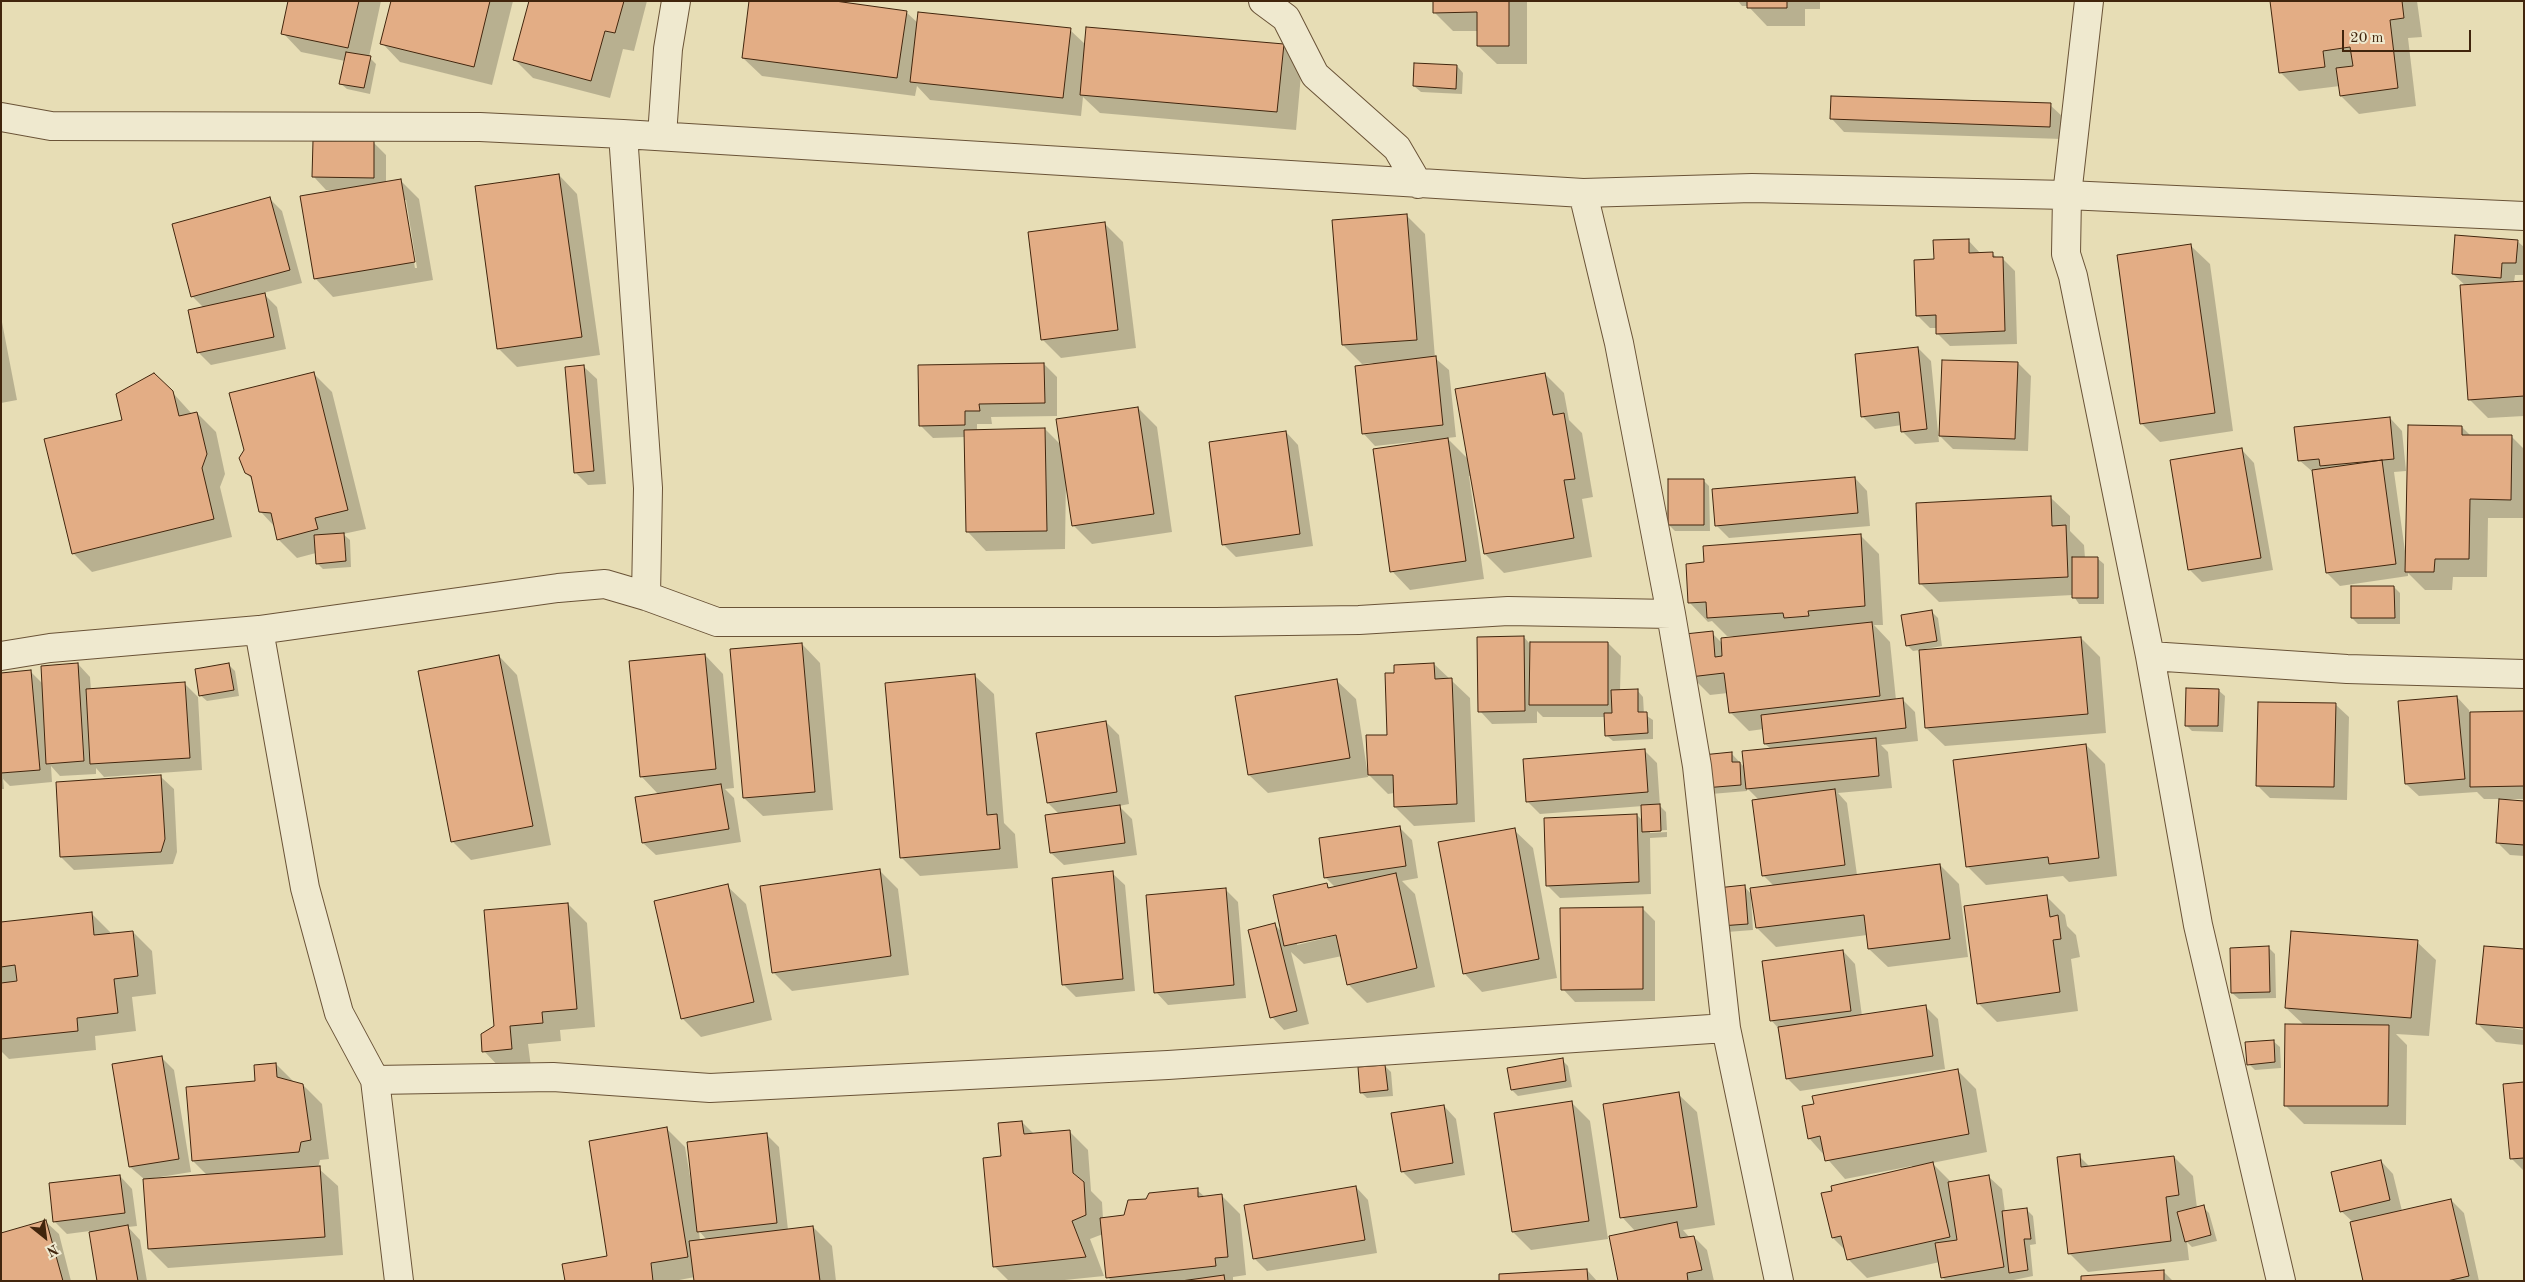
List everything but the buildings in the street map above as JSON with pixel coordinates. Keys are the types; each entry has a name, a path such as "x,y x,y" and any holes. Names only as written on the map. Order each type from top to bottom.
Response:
{"street":[{"path":"662,136 668,49 676,1"},
{"path":"1263,1 1286,18 1314,75 1397,148 1418,184"},
{"path":"2089,1 2067,195 2066,254 2073,276 2150,656 2198,925 2280,1281"},
{"path":"1,117 51,126 480,128 623,134 1583,193 1752,188 2067,195 2524,216"},
{"path":"623,134 648,488 646,596"},
{"path":"1583,193 1619,343 1671,614 1697,766 1726,1028 1779,1281"},
{"path":"1,656 50,648 259,630 567,587 605,584 646,596 717,622 1216,622 1360,620 1508,611 1671,614"},
{"path":"259,630 305,888 339,1014 375,1080 399,1281"},
{"path":"2150,656 2347,669 2524,674"},
{"path":"375,1080 553,1077 710,1088 1168,1065 1726,1028"}]}
